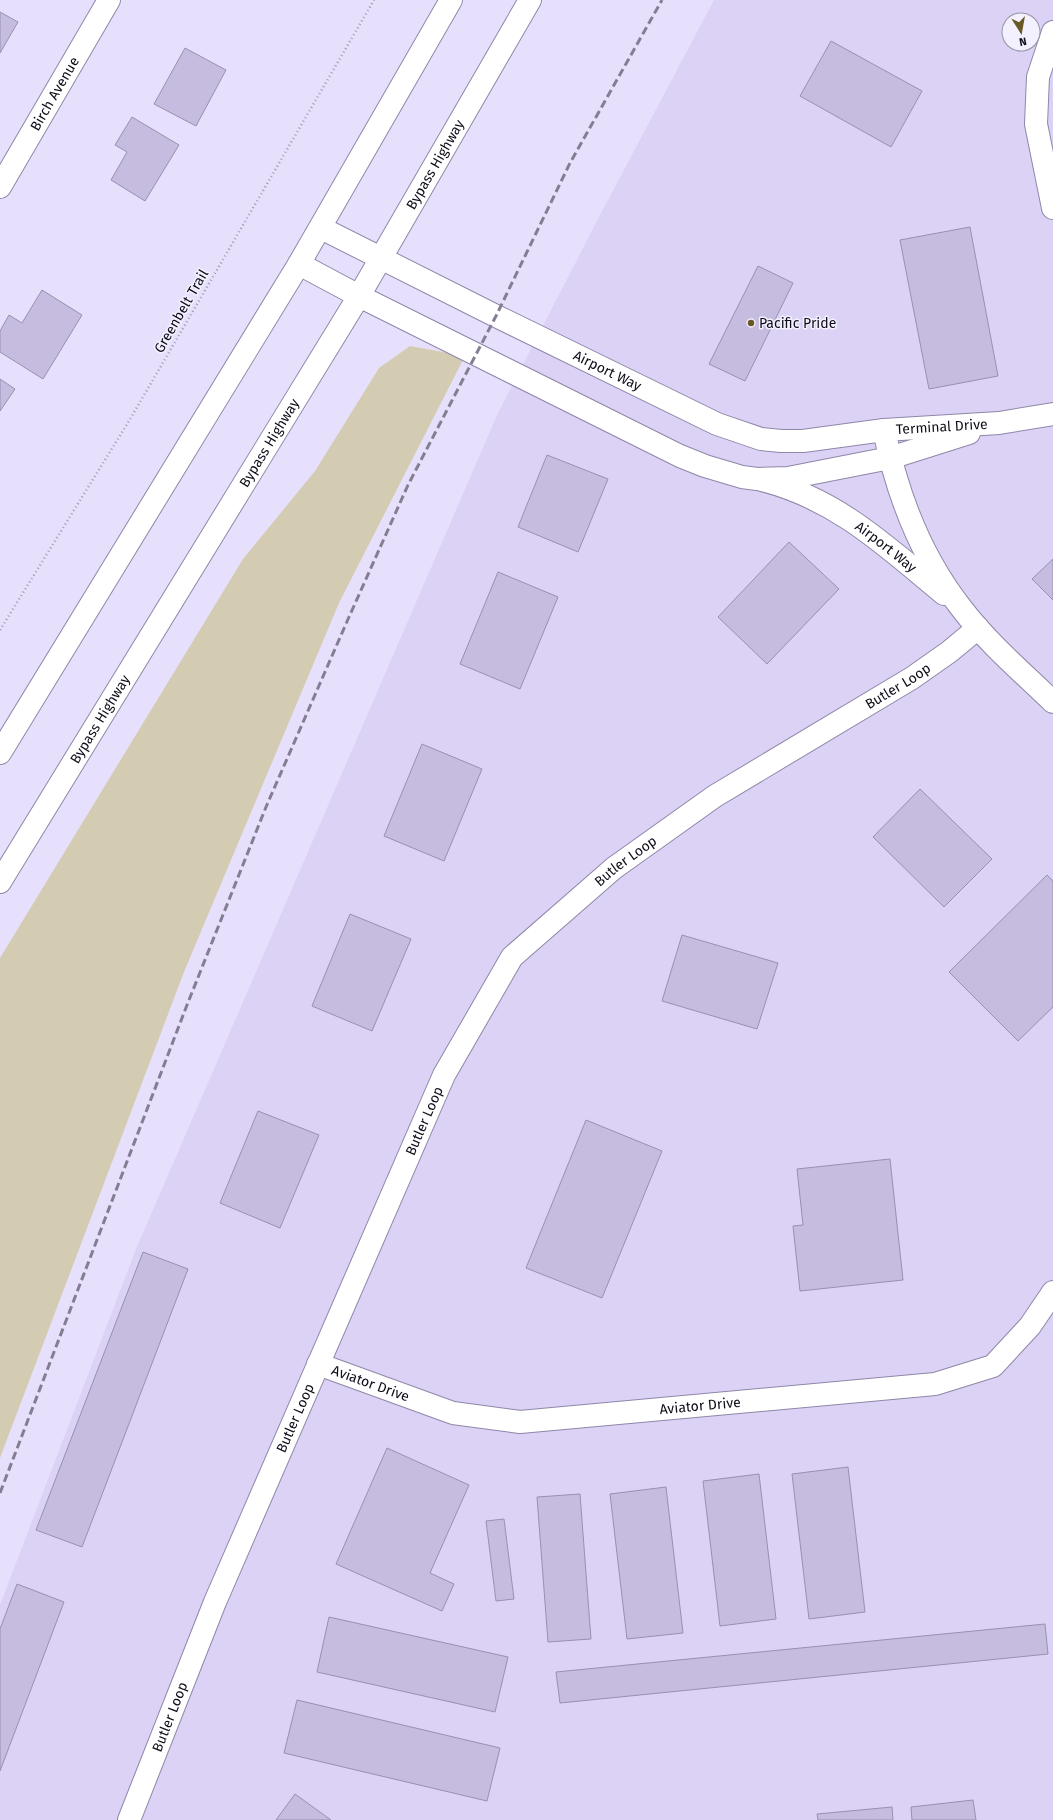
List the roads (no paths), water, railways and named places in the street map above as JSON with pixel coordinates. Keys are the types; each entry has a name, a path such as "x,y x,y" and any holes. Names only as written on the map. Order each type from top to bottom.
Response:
{"main road":[{"name":"Birch Avenue","path":"0,187 108,0"},
{"path":"0,753 321,228 451,0"},
{"name":"Bypass Highway","path":"0,882 359,296 530,0"},
{"path":"1053,32 1038,77 1036,124 1053,208"},
{"name":"Airport Way","path":"321,228 717,424 740,433 761,439 781,441 836,437 884,430 898,485 918,536 938,575 978,628 1053,702"},
{"name":"Airport Way","path":"299,264 359,296 680,456 728,474 757,479 804,493 839,511 861,526 963,610"},
{"name":"Terminal Drive","path":"884,430 999,423 1053,414"},
{"name":"Terminal Drive","path":"890,458 999,423"},
{"name":"Airport Way","path":"757,479 788,478 890,458"},
{"name":"Butler Loop","path":"129,1820 215,1602 444,1075 512,957 614,868 715,796 912,678 949,652 978,628"},
{"name":"Aviator Drive","path":"318,1364 453,1413 520,1422 935,1384 994,1366 1030,1326 1053,1292"}],"railway":[{"path":"0,1493 187,1005 266,807 349,617 408,485 496,316 570,163 662,0"}],"place":[{"name":"Pacific Pride","path":"751,323"}]}
